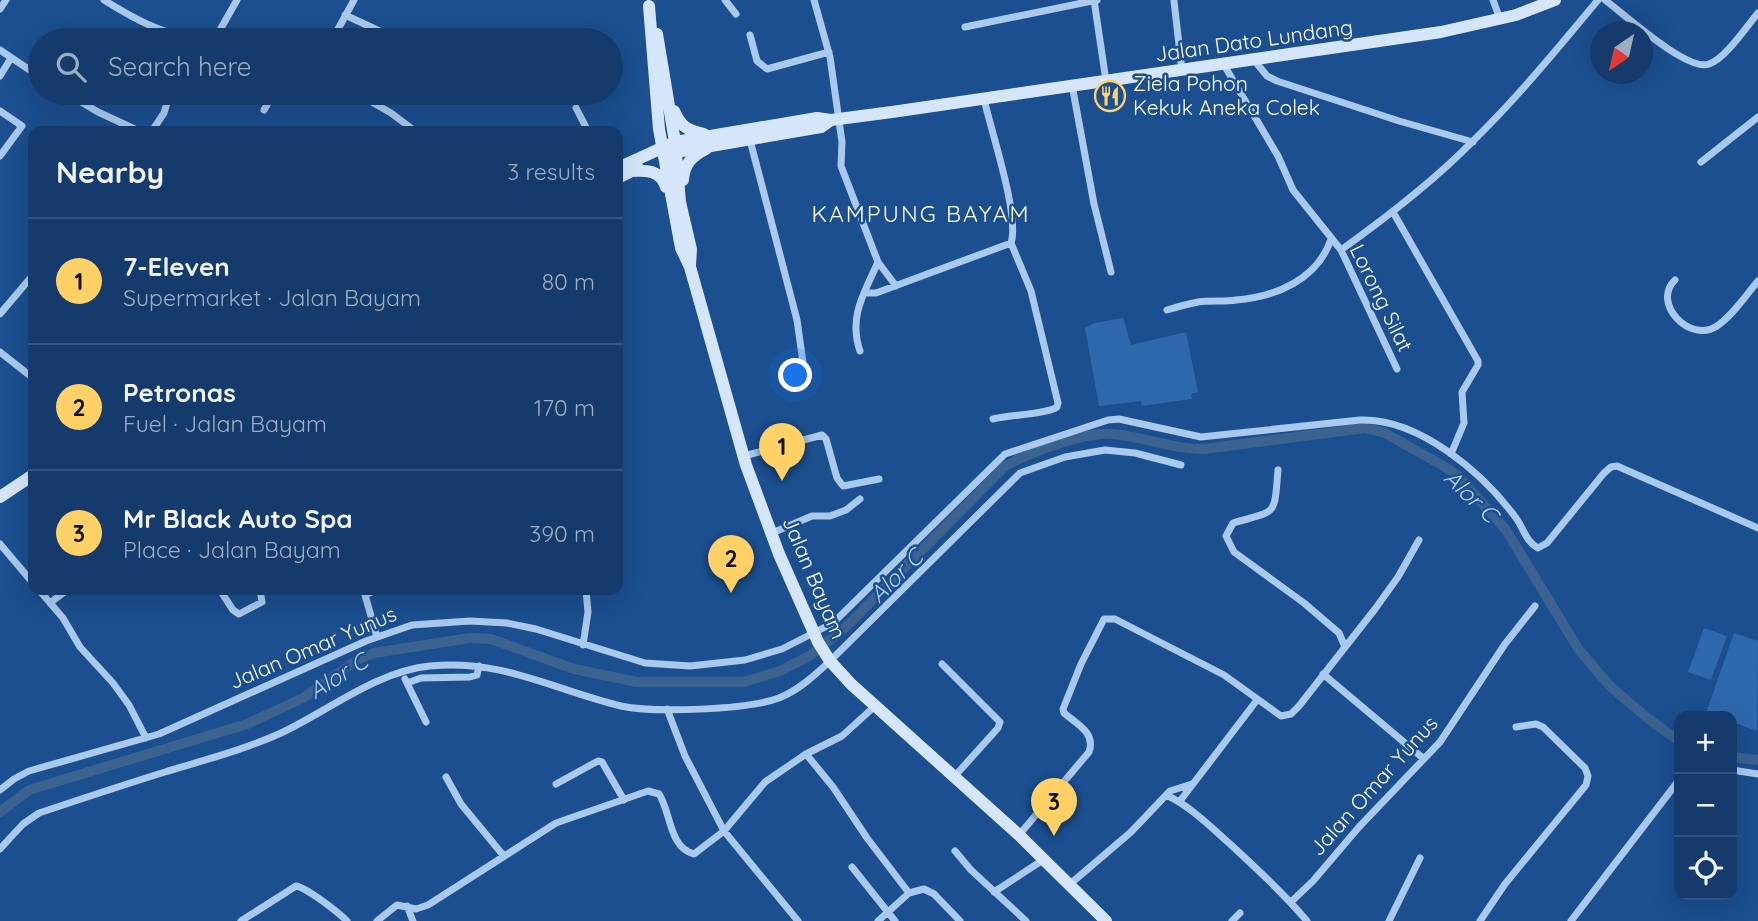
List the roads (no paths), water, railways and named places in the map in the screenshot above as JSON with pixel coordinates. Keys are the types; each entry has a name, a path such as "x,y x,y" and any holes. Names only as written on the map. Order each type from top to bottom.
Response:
{"main road":[{"name":"Jalan Dato Lundang","path":"625,168 670,150 817,118 835,120 1441,33 1500,19 1555,0"},
{"path":"648,3 669,97 678,122 685,129 713,140 689,160 684,169 676,203"},
{"path":"648,3 659,129 670,150"},
{"path":"669,97 670,150"},
{"name":"Jalan Dato Lundang","path":"713,140 750,140 821,127 835,120"},
{"path":"625,168 656,137 659,129"},
{"name":"Jalan Bayam","path":"670,150 676,203 691,248 690,267 744,456 793,591 816,637 829,659 874,706 1019,835 1097,918"},
{"path":"625,168 657,173 676,203"},
{"path":"0,496 28,478"}],"street":[{"path":"0,9 6,0"},
{"path":"104,0 155,28"},
{"path":"221,28 237,0"},
{"path":"338,28 354,0"},
{"path":"725,0 736,14"},
{"path":"814,0 829,52 835,120 842,142 841,166 878,262 896,286"},
{"path":"965,27 1095,0 1106,81"},
{"path":"1175,0 1182,71"},
{"path":"1493,0 1500,19"},
{"path":"1341,250 1393,212 1473,142 1598,0"},
{"path":"1605,0 1681,57 1696,64 1707,65 1718,59 1758,13"},
{"path":"345,15 373,28"},
{"path":"750,35 757,61 767,69 829,52"},
{"path":"0,50 28,69"},
{"path":"0,76 11,58"},
{"path":"1254,60 1267,76 1277,81 1473,142"},
{"name":"Lorong Silat","path":"1224,65 1278,156 1293,190 1341,250 1397,369"},
{"path":"1072,85 1094,204 1111,272"},
{"path":"984,99 1009,200 1014,235 1011,243 1031,291 1058,403 1054,410 1050,411 1011,414 993,419"},
{"path":"86,105 128,126"},
{"path":"155,126 166,105"},
{"path":"264,110 267,105"},
{"path":"375,105 407,126"},
{"path":"576,108 585,126"},
{"path":"0,111 22,126 0,156"},
{"path":"1701,162 1758,117"},
{"path":"750,140 797,320 805,377"},
{"path":"1393,212 1478,360 1478,365 1463,389 1464,423 1451,454"},
{"path":"1167,310 1200,302 1237,300 1275,292 1306,276 1318,265 1326,254 1331,239"},
{"path":"864,293 876,293 1011,243"},
{"path":"860,351 854,327 859,302 878,262"},
{"path":"1675,280 1668,288 1667,296 1675,318 1694,330 1706,330 1716,326 1758,281"},
{"path":"0,314 28,281"},
{"path":"0,352 28,374"},
{"name":"Jalan Omar Yunus","path":"0,790 29,771 146,738 377,637 412,625 470,621 507,623 536,629 645,663 690,666 745,660 782,649 816,637 833,623 1004,454 1100,421 1119,419 1201,437 1374,419 1414,433 1451,454 1476,474 1516,519 1530,543 1538,548 1547,543 1604,472 1617,466 1758,528"},
{"path":"744,456 822,435 826,439 837,478 843,486 878,479"},
{"path":"0,849 23,824 39,813 236,751 282,732 350,694 402,672 429,666 479,666 522,674 621,706 643,710 743,705 779,698 807,681 1020,473 1065,457 1105,450 1135,453 1181,466"},
{"path":"1278,470 1274,508 1268,514 1233,523 1226,536 1234,552 1304,603 1339,633 1345,647"},
{"path":"772,533 812,516 830,516 846,510 860,499"},
{"path":"1019,835 1089,752 1092,743 1090,736 1064,713 1063,709 1081,663 1104,619 1115,619 1224,676 1281,716 1291,714 1398,578 1419,540"},
{"path":"0,544 28,577"},
{"path":"43,595 63,618 80,647 113,682 129,705 146,738"},
{"path":"50,603 60,595"},
{"path":"223,595 239,614 260,605 264,599 262,595"},
{"path":"365,595 377,637"},
{"path":"583,645 588,612 586,595"},
{"name":"Jalan Omar Yunus","path":"1292,901 1440,742 1523,619 1535,606"},
{"path":"942,664 1000,722 998,728 954,778"},
{"path":"407,683 421,678 470,677 477,675 479,666"},
{"path":"402,672 426,722"},
{"path":"1324,674 1424,759"},
{"path":"1180,802 1257,700"},
{"path":"377,921 397,905 416,909 428,905 556,823 648,791 659,794 678,842 694,854 724,831 765,782 806,754 842,736 874,706"},
{"path":"667,709 685,756 724,831 798,921"},
{"path":"1480,921 1505,884 1586,785 1588,776 1585,768 1543,727 1529,724 1516,727"},
{"path":"806,754 833,787 909,894"},
{"path":"556,784 598,761 602,762 624,800"},
{"path":"1737,771 1758,774"},
{"path":"446,778 461,804 503,855"},
{"path":"1068,885 1131,832 1166,795 1176,788 1192,784"},
{"path":"1571,921 1674,787"},
{"path":"1166,795 1180,802 1212,827 1292,901 1307,921"},
{"path":"955,852 1026,921"},
{"path":"1389,921 1420,858"},
{"path":"994,892 1043,860"},
{"path":"852,867 895,921"},
{"path":"241,921 287,890 296,887 302,887 317,900 334,908 347,921"},
{"path":"878,921 909,894 924,889 939,899 960,921"},
{"path":"407,906 413,921"},
{"path":"1232,921 1240,913"}],"waterway":[{"name":"Alor C","path":"0,812 29,790 247,724 303,698 357,660 374,653 470,638 491,639 574,669 637,682 744,682 780,671 811,655 848,625 1004,467 1057,444 1102,434 1204,449 1365,428 1383,432 1459,477 1506,530 1579,650 1610,686 1674,737"},
{"name":"Alor C","path":"1737,758 1758,760"}],"place":[{"name":"Ziela Pohon Kekuk Aneka Colek","path":"1110,96"},
{"name":"7-Eleven","path":"782,481"},
{"name":"Petronas","path":"731,593"},
{"name":"Mr Black Auto Spa","path":"1054,836"}],"district":[{"name":"KAMPUNG BAYAM","path":"921,214"}]}
